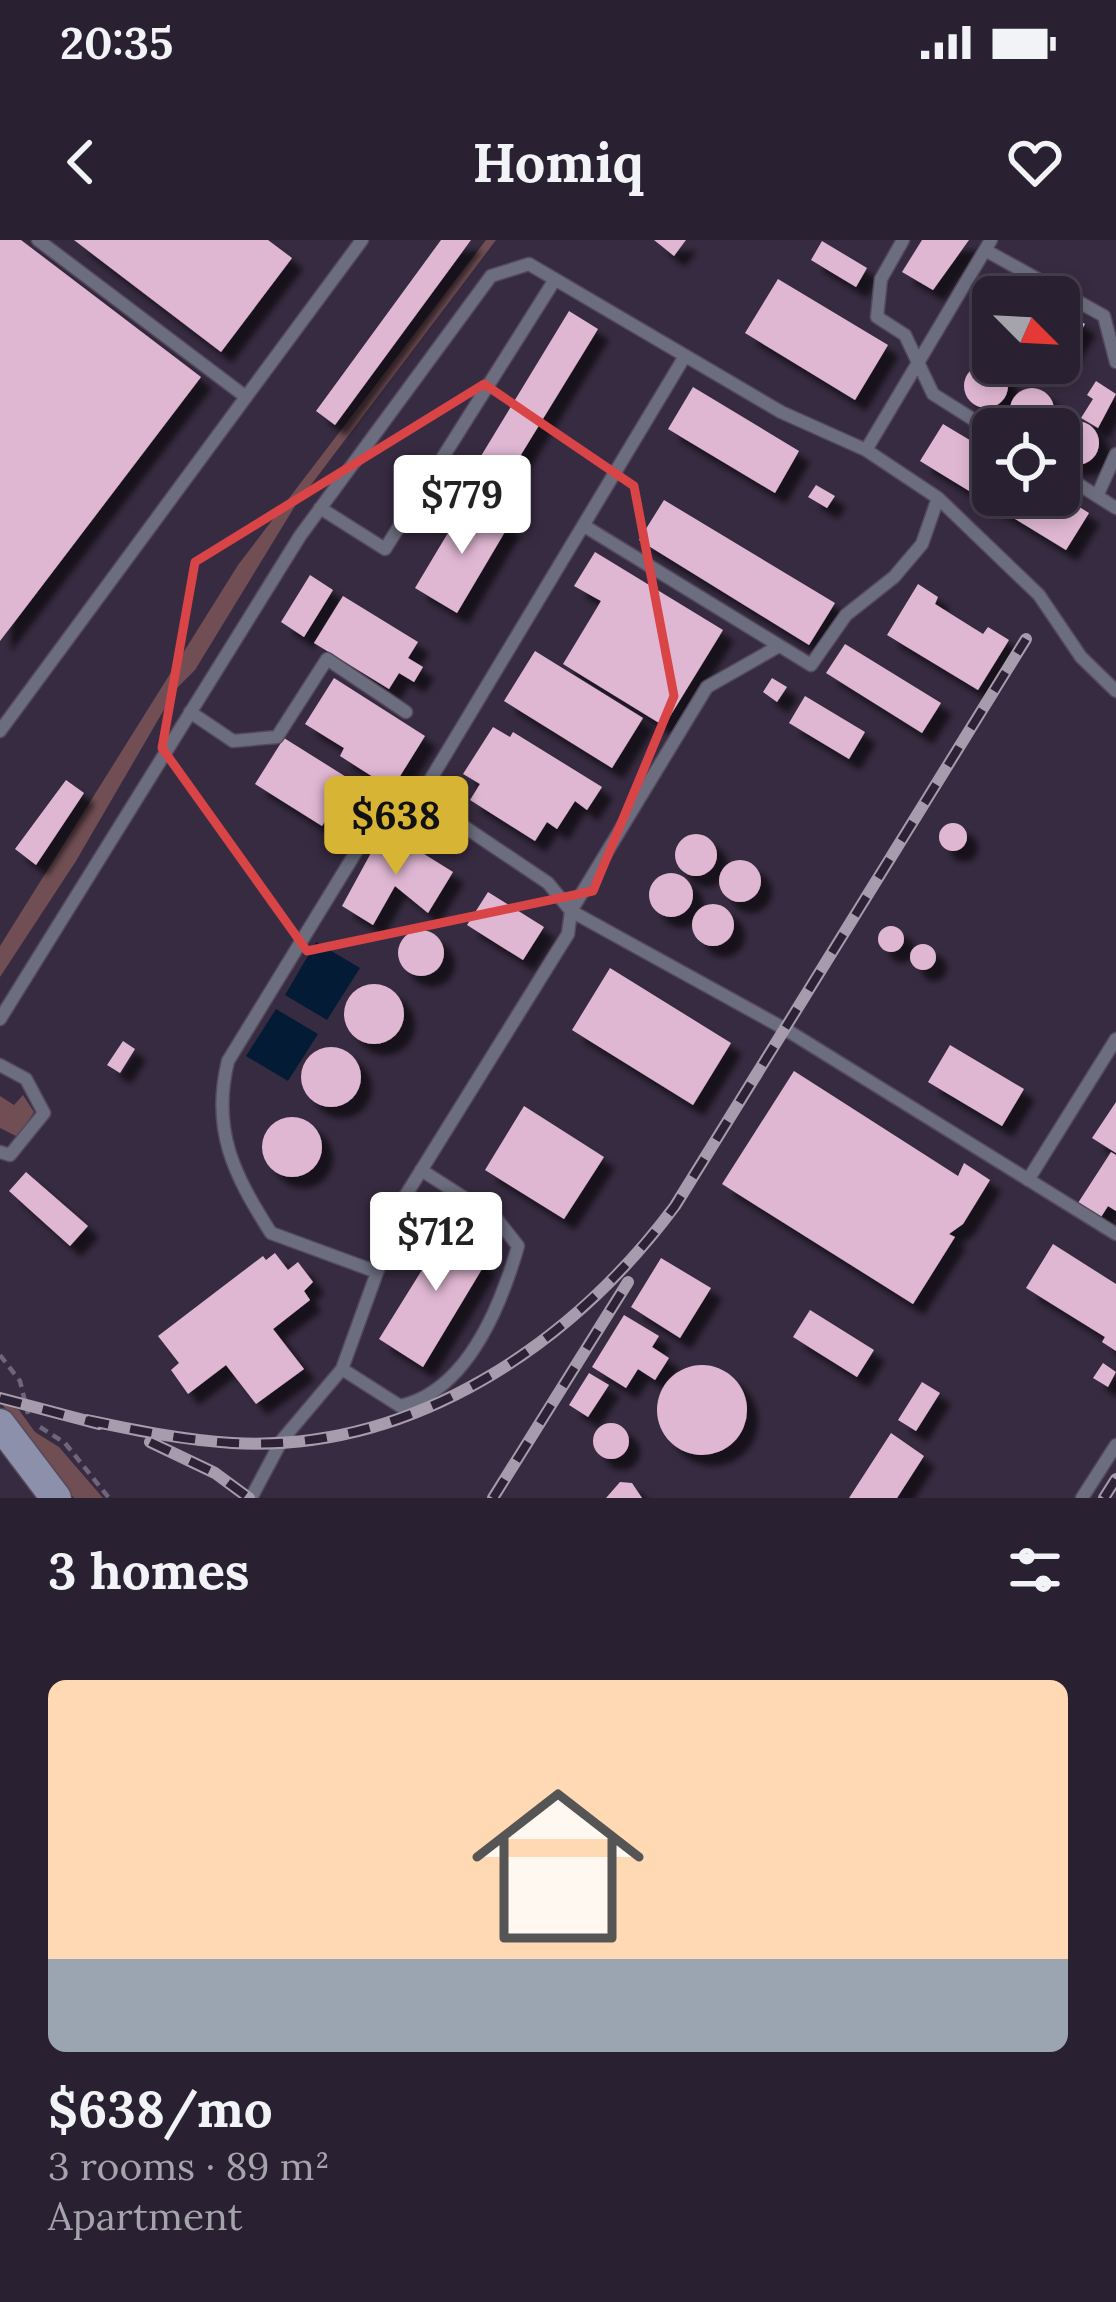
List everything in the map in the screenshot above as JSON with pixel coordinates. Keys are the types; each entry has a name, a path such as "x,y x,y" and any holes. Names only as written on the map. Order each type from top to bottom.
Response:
{"main road":[{"path":"0,1424 56,1498"}],"lane":[{"path":"38,240 247,397"},
{"path":"0,730 362,240"},
{"path":"903,240 880,279 878,316 905,335 933,394 972,419"},
{"path":"866,450 988,245 1104,316 1116,362"},
{"path":"0,1019 320,508 490,276 529,264 781,412 866,450 938,498 1039,595 1081,656 1116,691"},
{"path":"320,508 385,548 554,281"},
{"path":"377,1271 272,1233 228,1153 218,1102 228,1061 378,816 427,787 685,356"},
{"path":"1097,496 1116,454"},
{"path":"1080,485 1116,508"},
{"path":"586,527 811,665 846,615 894,577 922,544 938,498"},
{"path":"251,1498 282,1440 342,1369 404,1198 568,934 572,911 707,687 779,646"},
{"path":"190,712 232,740 277,737 327,659 406,712"},
{"path":"427,787 435,807 548,883 572,911 784,1028 1116,1234"},
{"path":"1028,1180 1116,1039"},
{"path":"0,1065 26,1079 44,1113 10,1155 0,1152"},
{"path":"342,1369 400,1406 423,1401 463,1363 504,1295 518,1246 496,1218 422,1170"},
{"path":"1082,1498 1116,1445"}],"path":[{"path":"0,1355 20,1382 29,1417 65,1443 109,1498"}],"highlighted area":[{"path":"484,384 634,486 674,696 593,891 307,951 162,748 195,562"}],"shaded area":[{"path":"486,240 496,240 295,506 195,670 176,689 76,861 0,977 0,946 238,565"},
{"path":"23,1095 34,1112 18,1137 0,1128 0,1096 14,1105"},
{"path":"1,1403 19,1410 35,1432 59,1447 103,1498 74,1498"}],"water":[{"path":"316,942 360,968 327,1020 285,995"},
{"path":"276,1009 318,1034 288,1081 246,1056"}],"building":[{"path":"0,240 21,240 201,377 0,641"},
{"path":"74,240 268,240 292,258 221,352"},
{"path":"441,240 471,240 335,425 316,411"},
{"path":"654,240 686,240 674,256"},
{"path":"922,240 969,240 933,290 902,272"},
{"path":"822,241 867,268 856,287 811,260"},
{"path":"778,279 888,345 855,400 745,333"},
{"path":"569,311 598,329 492,502 464,484"},
{"path":"972,370 972,384 1008,384 1001,401 986,408 971,401 964,386"},
{"path":"1096,381 1116,394 1098,428 1081,418 1093,399 1087,395"},
{"path":"693,387 799,451 775,493 668,429"},
{"path":"1032,388 1054,408 1010,408 1017,395"},
{"path":"1080,422 1097,435 1097,451 1080,464"},
{"path":"943,424 972,441 972,493 920,461"},
{"path":"816,485 835,496 827,508 808,497"},
{"path":"664,500 835,603 809,645 639,540"},
{"path":"467,501 509,525 457,613 415,588"},
{"path":"1080,507 1089,513 1066,550 1010,516 1080,516"},
{"path":"595,552 723,630 664,726 563,664 601,601 574,586"},
{"path":"310,575 333,590 304,637 281,622"},
{"path":"918,584 938,597 935,604 983,634 988,627 1009,640 978,690 887,635"},
{"path":"343,596 418,642 408,658 423,667 414,682 399,673 389,689 314,643"},
{"path":"845,644 941,703 922,733 826,673"},
{"path":"535,651 643,718 612,768 504,701"},
{"path":"334,678 425,736 392,789 340,756 344,748 305,724"},
{"path":"772,678 787,687 777,702 763,692"},
{"path":"805,696 865,732 849,759 789,723"},
{"path":"493,727 510,737 513,732 602,787 587,810 575,801 557,829 547,822 535,841 470,800 480,784 463,774"},
{"path":"284,738 351,780 322,826 255,784"},
{"path":"66,780 84,793 36,865 15,849"},
{"path":"953,823 963,827 967,837 963,847 953,851 943,847 939,837 943,827"},
{"path":"384,829 453,872 428,913 395,886 373,925 342,906"},
{"path":"696,834 711,840 717,855 711,870 696,876 681,870 675,855 681,840"},
{"path":"740,860 755,866 761,881 755,896 740,902 725,896 719,881 725,866"},
{"path":"671,873 686,880 693,895 686,910 671,917 656,910 649,895 656,880"},
{"path":"488,892 544,927 523,960 467,925"},
{"path":"713,904 728,910 734,925 728,940 713,946 698,940 692,925 698,910"},
{"path":"891,926 904,939 891,952 878,939"},
{"path":"421,930 437,937 444,953 437,969 421,976 405,969 398,953 405,937"},
{"path":"923,944 936,957 923,970 910,957"},
{"path":"610,968 731,1043 693,1105 572,1030"},
{"path":"374,984 395,993 404,1014 395,1035 374,1044 353,1035 344,1014 353,993"},
{"path":"123,1041 135,1049 120,1073 107,1065"},
{"path":"950,1045 1024,1089 1002,1126 928,1082"},
{"path":"331,1047 352,1056 361,1077 352,1098 331,1107 310,1098 301,1077 310,1056"},
{"path":"794,1071 958,1176 964,1163 990,1180 963,1224 949,1234 955,1237 913,1304 722,1184"},
{"path":"1116,1102 1116,1153 1092,1138"},
{"path":"524,1106 604,1157 564,1219 485,1170"},
{"path":"292,1117 313,1126 322,1147 313,1168 292,1177 271,1168 262,1147 271,1126"},
{"path":"1111,1152 1116,1155 1116,1211 1108,1206 1101,1217 1078,1203"},
{"path":"26,1172 88,1226 70,1246 9,1191"},
{"path":"453,1220 489,1241 478,1259 485,1264 423,1367 379,1339"},
{"path":"1053,1244 1116,1284 1116,1351 1102,1342 1105,1337 1026,1288"},
{"path":"275,1253 288,1270 298,1262 313,1282 304,1291 310,1300 273,1329 304,1369 256,1404 226,1365 188,1394 171,1370 179,1363 158,1336 263,1256 266,1260"},
{"path":"661,1258 711,1288 680,1338 631,1307"},
{"path":"810,1310 874,1350 857,1377 793,1337"},
{"path":"624,1315 659,1336 652,1347 669,1358 655,1380 638,1369 626,1388 592,1367"},
{"path":"1103,1363 1116,1372 1108,1387 1093,1378"},
{"path":"702,1365 733,1379 747,1410 733,1441 702,1455 671,1441 657,1410 671,1379"},
{"path":"589,1373 609,1385 588,1417 569,1405"},
{"path":"922,1382 940,1393 916,1431 898,1420"},
{"path":"611,1423 624,1428 629,1441 624,1454 611,1459 598,1454 593,1441 598,1428"},
{"path":"891,1433 924,1456 897,1498 849,1498"},
{"path":"620,1482 632,1483 642,1498 606,1498"}],"railway":[{"path":"87,1420 232,1443 299,1441 363,1430 425,1409 483,1380 588,1303 675,1206 1026,639"},
{"path":"493,1498 628,1282"},
{"path":"0,1398 99,1424"},
{"path":"150,1442 215,1473 249,1498"},
{"path":"1104,1498 1116,1479"}]}
